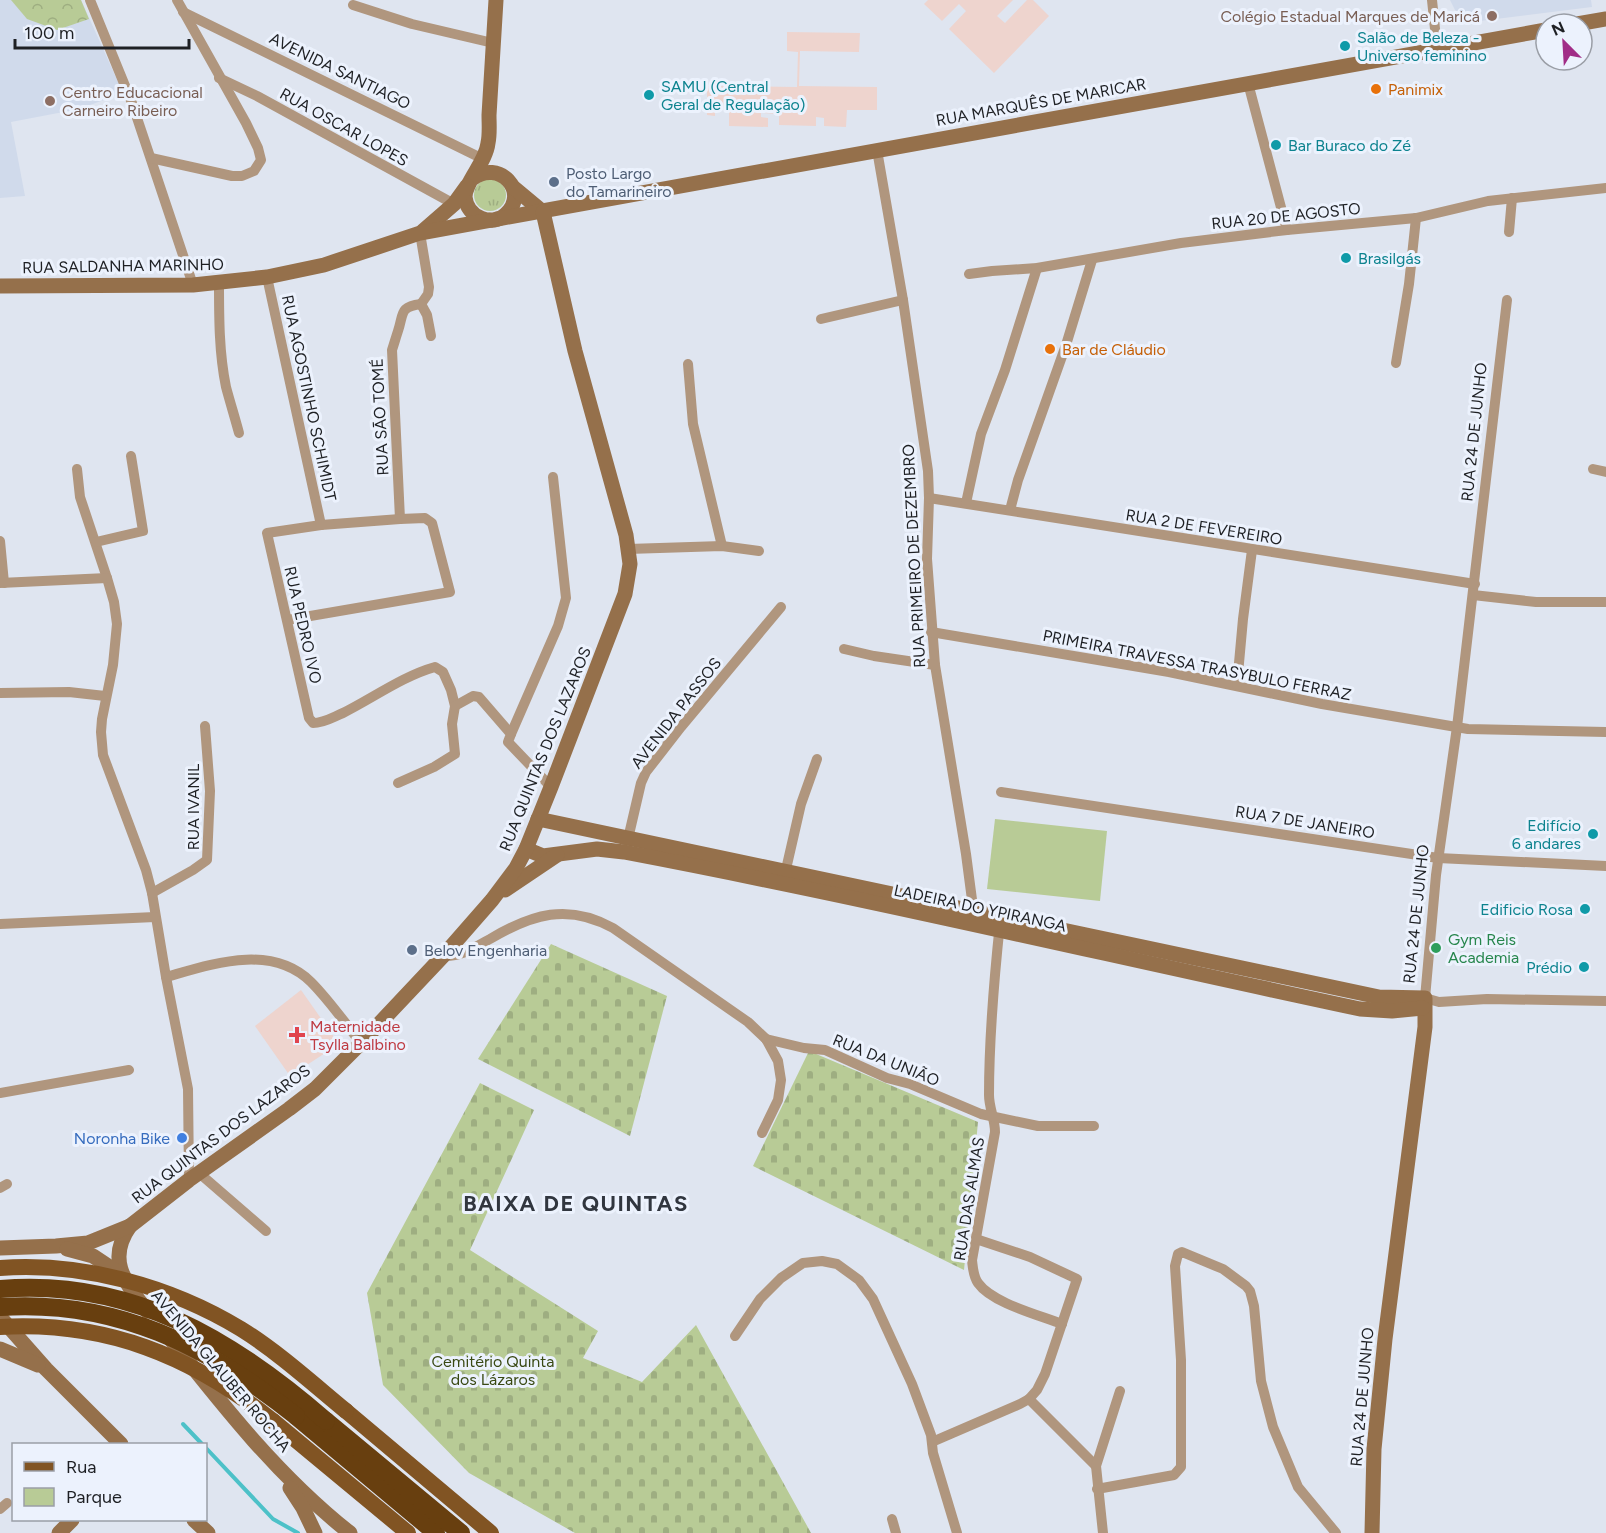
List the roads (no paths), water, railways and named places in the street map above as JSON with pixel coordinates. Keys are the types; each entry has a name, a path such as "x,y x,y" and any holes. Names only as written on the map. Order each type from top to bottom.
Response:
{"highway":[{"path":"0,1289 77,1291 144,1307 204,1332 253,1362 461,1533"},
{"path":"0,1307 75,1310 139,1324 220,1361 296,1416 436,1533"}],"main road":[{"path":"496,0 486,151 512,185 543,212"},
{"name":"RUA MARQUÊS DE MARICAR","path":"494,220 1534,32"},
{"name":"RUA SALDANHA MARINHO","path":"421,240 454,204 471,181 486,151"},
{"path":"485,172 506,177 512,185 514,194 512,207 503,217 494,220 477,216 467,205 465,198 471,181 485,172"},
{"name":"RUA QUINTAS DOS LAZAROS","path":"1,1248 88,1243 130,1226 194,1176 289,1110 315,1089 443,956 492,900 526,849 625,594 629,571 628,549 575,351 543,212"},
{"name":"RUA SALDANHA MARINHO","path":"0,286 193,285 267,277 324,265 494,220"},
{"name":"LADEIRA DO YPIRANGA","path":"538,819 626,845 1000,923 1146,964 1378,1004 1430,1003"},
{"name":"LADEIRA DO YPIRANGA","path":"526,849 543,856 626,845"},
{"path":"492,900 557,855"},
{"name":"RUA 24 DE JUNHO","path":"1372,1533 1374,1449 1385,1339 1430,1003"},
{"name":"AVENIDA GLAUBER ROCHA","path":"130,1226 118,1246 119,1263 123,1276 138,1299 248,1436 317,1505 350,1533"},
{"name":"AVENIDA GLAUBER ROCHA","path":"56,1246 93,1257 123,1276"},
{"path":"0,1268 45,1267 80,1271 141,1285 184,1300 242,1330 346,1411 491,1533"},
{"path":"0,1317 46,1369 120,1443"},
{"path":"0,1327 73,1329 122,1339 149,1347 200,1370 242,1396 408,1533"},
{"path":"0,1349 46,1369"},
{"path":"276,1466 303,1508 315,1533"},
{"path":"59,1533 71,1521"},
{"path":"196,1521 208,1533"}],"street":[{"path":"90,0 132,103 193,285"},
{"path":"151,158 232,176 247,174 259,166 261,157 177,0"},
{"path":"1432,0 1437,48"},
{"path":"354,4 412,24 493,43"},
{"name":"AVENIDA SANTIAGO","path":"183,12 486,151"},
{"name":"RUA OSCAR LOPES","path":"219,78 268,102 454,204"},
{"path":"1248,83 1287,230"},
{"name":"RUA PRIMEIRO DE DEZEMBRO","path":"877,150 903,300 928,471 927,559 934,665 966,854 974,918"},
{"name":"RUA 20 DE AGOSTO","path":"969,274 1092,260 1181,243 1416,218 1473,203 1606,188"},
{"path":"1509,232 1512,198"},
{"path":"1396,363 1409,284 1416,218"},
{"path":"421,240 429,287 428,294 421,304 428,315 431,336"},
{"path":"1010,510 1092,260"},
{"path":"966,503 981,434 1005,370 1037,268"},
{"name":"RUA AGOSTINHO SCHIMIDT","path":"267,277 321,525"},
{"path":"219,283 224,370 239,433"},
{"path":"821,319 903,300"},
{"name":"RUA 24 DE JUNHO","path":"1430,1003 1438,858 1457,727 1507,300"},
{"name":"RUA SĀO TOMÉ","path":"400,519 392,350 401,314 412,305 421,304"},
{"path":"688,364 693,424 722,546"},
{"path":"96,542 143,531 131,456"},
{"path":"77,469 80,497 114,602 117,624 113,665 105,696 101,732 103,755 146,870 152,893 188,1089 194,1176 266,1231"},
{"path":"1593,469 1606,472"},
{"path":"551,787 508,742 558,626 566,598 553,477"},
{"name":"RUA 2 DE FEVEREIRO","path":"929,498 1252,550 1536,602 1606,602"},
{"path":"287,620 450,592 432,523 424,518 321,525"},
{"name":"RUA PEDRO IVO","path":"321,525 267,533 309,718 313,723 326,721 419,672 435,667 443,672 455,706"},
{"path":"0,541 2,583 107,578"},
{"path":"628,549 722,546 759,551"},
{"path":"1237,686 1252,550"},
{"name":"AVENIDA PASSOS","path":"626,845 641,783 646,772 781,607"},
{"name":"PRIMEIRA TRAVESSA TRASYBULO FERRAZ","path":"931,632 1457,727 1527,732 1606,732"},
{"path":"844,649 934,665"},
{"path":"0,693 69,692 105,696"},
{"path":"398,783 434,767 455,754 452,724 455,706 473,696 479,697 511,734"},
{"name":"RUA IVANIL","path":"152,893 207,860 210,791 205,726"},
{"path":"784,878 801,804 817,759"},
{"name":"RUA 7 DE JANEIRO","path":"1001,792 1438,858 1606,866"},
{"path":"443,956 464,954 520,922 537,917 576,914 596,919 613,928 748,1022 766,1039 778,1062 781,1080 777,1100 762,1133"},
{"path":"0,924 156,917"},
{"name":"RUA DAS ALMAS","path":"1000,923 990,1055 989,1099 995,1132 972,1260 973,1269 978,1283 998,1299 1062,1324"},
{"path":"166,976 226,961 244,959 287,966 310,981 361,1042"},
{"path":"1430,1003 1488,999 1606,1001"},
{"name":"RUA DA UNIÃO","path":"766,1039 804,1048 825,1050 887,1078 910,1084 971,1112 1038,1126 1094,1126"},
{"path":"0,1093 129,1070"},
{"path":"932,1442 1029,1399 1037,1390 1045,1374 1077,1279 1030,1257 976,1239"},
{"path":"1097,1489 1174,1475 1181,1467 1181,1360 1175,1259 1182,1252 1223,1269 1250,1291 1254,1306 1261,1382 1273,1427 1298,1487 1336,1533"},
{"path":"735,1336 760,1299 793,1268 812,1261 837,1264 859,1280 873,1299 912,1384 932,1442 933,1453 957,1533"},
{"path":"1103,1533 1096,1466 1119,1391"},
{"path":"1029,1399 1096,1466"},
{"path":"892,1520 896,1533"}],"waterway":[{"path":"183,1424 201,1443"},
{"path":"207,1449 273,1519 298,1533"}],"place":[{"name":"Colégio Estadual Marques de Maricá","path":"1492,16"},
{"name":"Salão de Beleza - Universo feminino","path":"1345,46"},
{"name":"Panimix","path":"1376,89"},
{"name":"SAMU (Central Geral de Regulação)","path":"649,95"},
{"name":"Centro Educacional Carneiro Ribeiro","path":"50,101"},
{"name":"Bar Buraco do Zé","path":"1276,145"},
{"name":"Posto Largo do Tamarineiro","path":"554,182"},
{"name":"Brasilgás","path":"1346,258"},
{"name":"Bar de Cláudio","path":"1050,349"},
{"name":"Edifício 6 andares","path":"1593,834"},
{"name":"Edificio Rosa","path":"1585,909"},
{"name":"Gym Reis Academia","path":"1436,948"},
{"name":"Belov Engenharia","path":"412,950"},
{"name":"Prédio","path":"1584,967"},
{"name":"Maternidade Tsylla Balbino","path":"297,1035"},
{"name":"Noronha Bike","path":"182,1138"}],"district":[{"name":"BAIXA DE QUINTAS","path":"576,1203"}],"park label":[{"name":"Cemitério Quinta dos Lázaros","path":"493,1370"}]}
